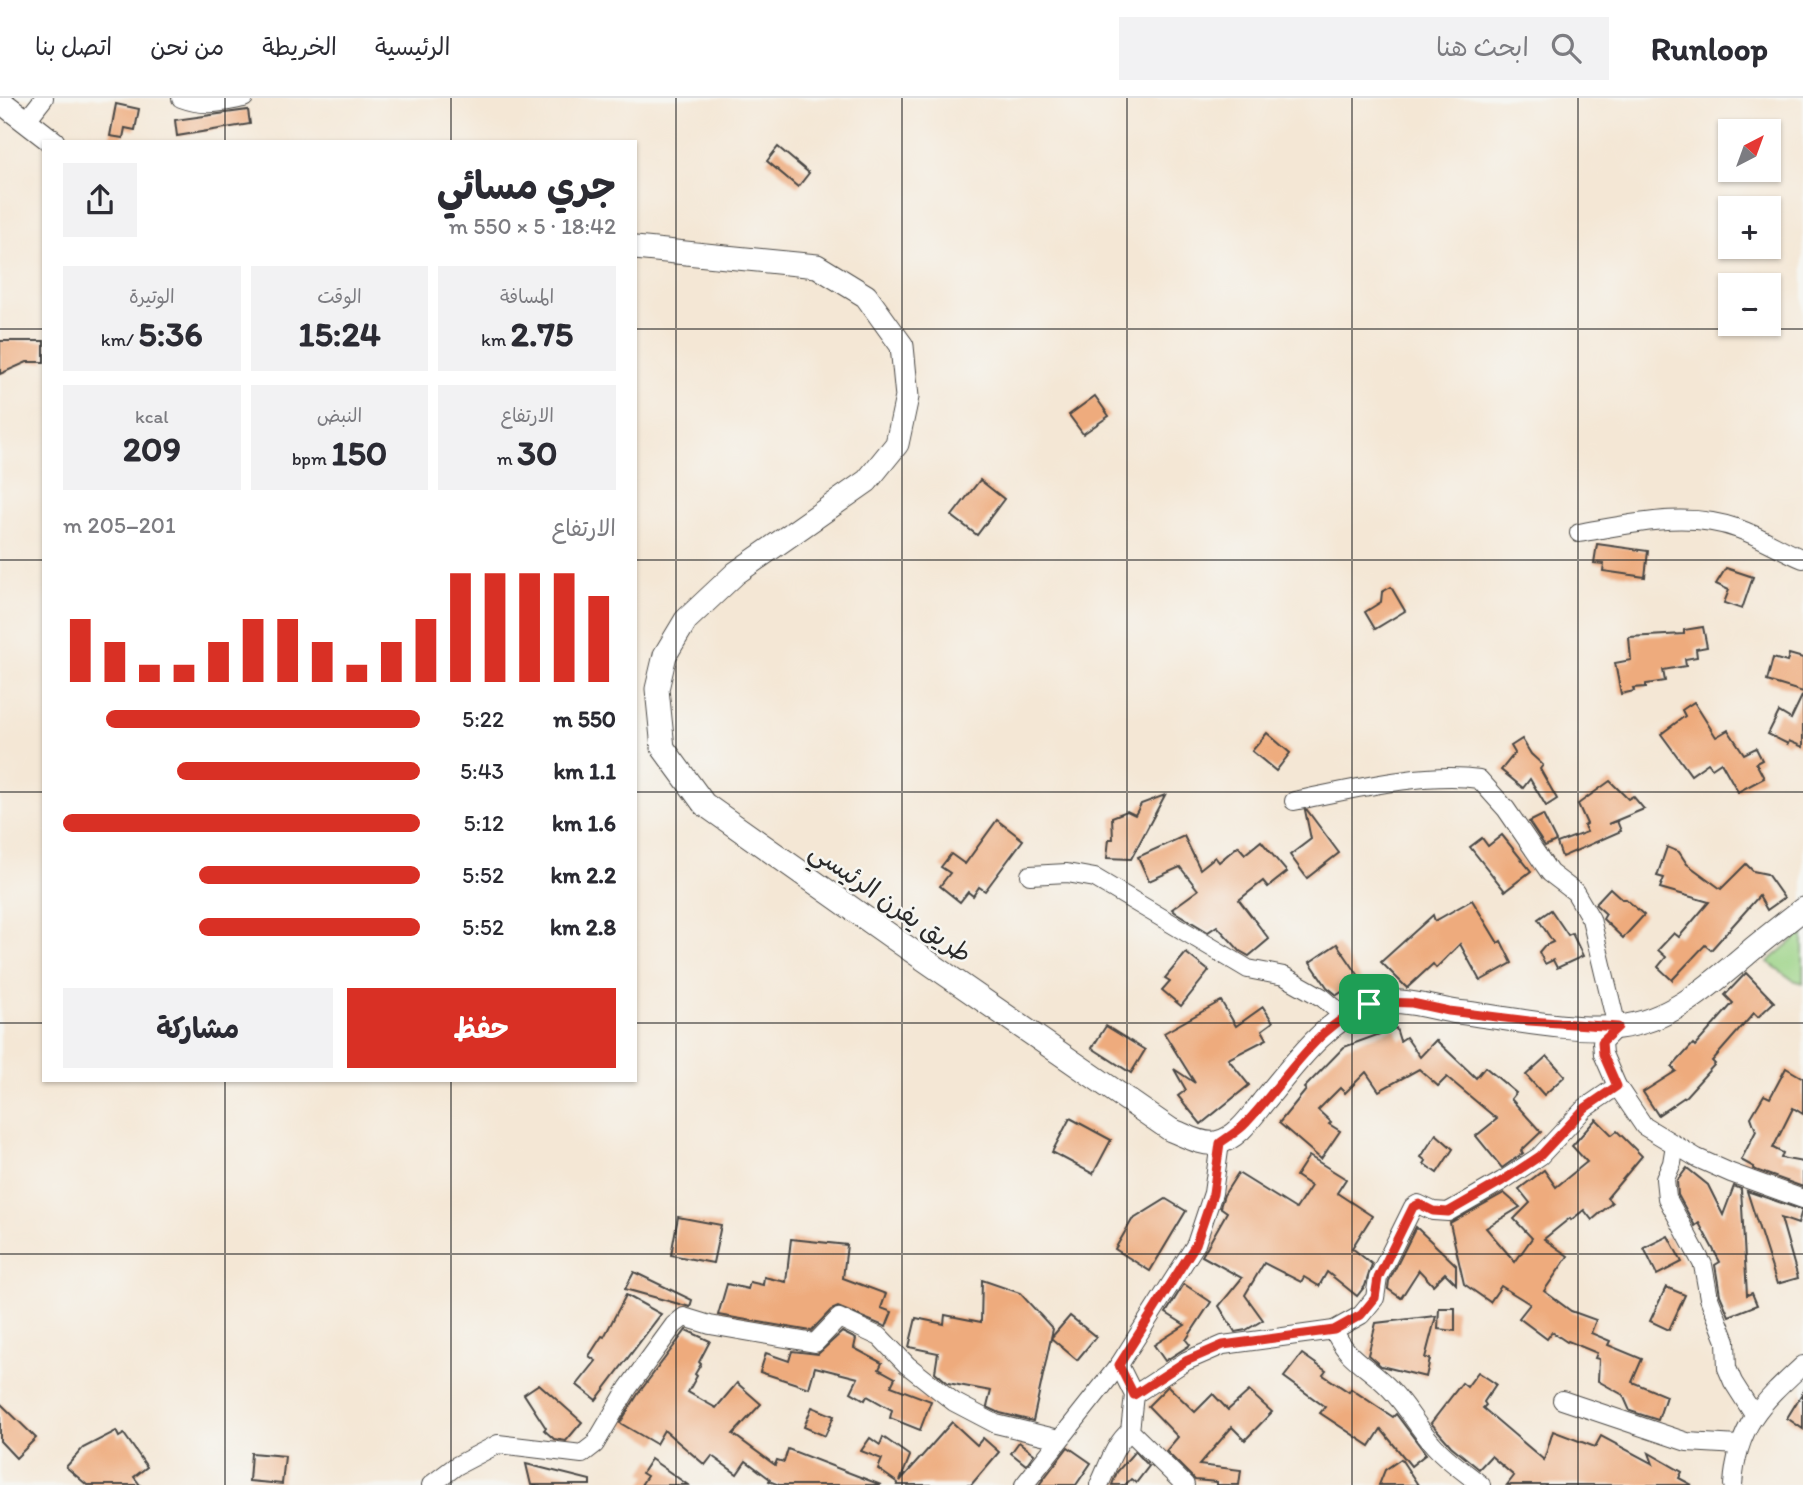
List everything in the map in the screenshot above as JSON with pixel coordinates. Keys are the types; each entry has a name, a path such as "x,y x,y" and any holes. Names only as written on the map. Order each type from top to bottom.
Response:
{"main road":[{"path":"0,101 50,140"},
{"name":"طريق يفرن الرئيسي","path":"637,248 817,266 866,296 902,346 907,397 897,444 867,481 736,573 686,620 665,655 657,689 663,748 704,804 726,820 1171,1130 1206,1143 1220,1143"},
{"path":"1220,1143 1245,1124 1307,1052 1345,1017 1369,1004 1412,1003 1449,1011 1529,1021 1618,1027 1644,1022 1679,1007 1717,980 1803,909"}],"street":[{"path":"26,121 44,98"},
{"path":"180,98 196,104 210,105 244,98"},
{"path":"1579,533 1661,519 1692,520 1738,528 1803,559"},
{"path":"1294,802 1383,784 1439,778 1479,779 1506,809 1550,873 1575,892 1591,919 1618,1027 1602,1042 1603,1054 1617,1086 1644,1126 1731,1173 1803,1199"},
{"path":"1030,875 1067,873 1095,877 1223,956 1248,969 1284,976 1323,998 1345,1017"},
{"path":"1134,1395 1186,1361 1223,1345 1334,1330 1361,1315 1375,1298 1378,1278 1413,1207 1419,1204 1433,1211 1448,1212 1502,1181 1540,1156 1585,1108 1617,1086"},
{"path":"1024,1485 1119,1365 1196,1244 1213,1194 1220,1143"},
{"path":"1675,1145 1672,1163 1665,1179 1667,1198 1703,1265 1709,1298 1726,1341 1727,1368 1754,1415"},
{"path":"431,1485 457,1466 498,1444 582,1454 595,1444 628,1388 674,1325 684,1317 722,1327 815,1343 839,1318 880,1337 907,1365 954,1402 996,1424 1059,1439"},
{"path":"1334,1330 1340,1346 1402,1402 1432,1444 1481,1485"},
{"path":"1099,1485 1117,1447 1130,1431 1134,1395 1119,1365"},
{"path":"1733,1485 1739,1445 1754,1415 1803,1365"},
{"path":"1562,1400 1687,1442 1739,1445"},
{"path":"1130,1431 1185,1485"}],"green space":[{"path":"1803,932 1803,983 1793,980 1768,962"}],"building":[{"path":"116,104 139,109 135,130 125,128 123,138 110,136"},
{"path":"248,110 250,124 177,136 175,120"},
{"path":"778,147 809,173 798,187 767,161"},
{"path":"0,341 42,341 42,362 27,362 0,374"},
{"path":"1095,396 1109,416 1083,434 1069,415"},
{"path":"980,480 1004,499 977,535 952,516"},
{"path":"1597,544 1648,551 1645,577 1603,571 1604,564 1594,563"},
{"path":"1726,568 1753,577 1742,609 1724,603 1729,590 1716,584"},
{"path":"1391,587 1405,611 1375,629 1365,612 1381,602 1382,592"},
{"path":"1703,627 1707,647 1696,649 1697,657 1685,659 1686,666 1663,670 1665,681 1646,684 1646,687 1633,688 1634,691 1621,694 1615,663 1631,660 1629,637 1684,634 1684,630"},
{"path":"1789,654 1803,658 1803,692 1767,681 1773,658 1787,662"},
{"path":"1803,694 1803,747 1789,741 1788,744 1768,734 1779,712 1791,719"},
{"path":"1694,702 1716,737 1728,730 1744,754 1756,748 1762,760 1756,763 1764,778 1738,792 1721,762 1712,768 1708,763 1691,775 1661,734 1685,716 1682,710"},
{"path":"1267,733 1290,753 1276,771 1252,751"},
{"path":"1522,739 1531,754 1543,765 1540,769 1557,799 1546,806 1530,779 1523,788 1501,770 1515,753 1511,746"},
{"path":"1610,781 1628,799 1633,796 1644,809 1608,824 1617,821 1621,831 1562,857 1557,843 1587,832 1584,826 1587,824 1578,804"},
{"path":"1165,795 1131,859 1107,858 1109,839 1113,839 1112,817 1127,811 1135,815 1141,804"},
{"path":"1305,810 1339,853 1307,878 1290,855 1311,839"},
{"path":"1543,815 1556,841 1545,846 1529,822"},
{"path":"997,820 1023,840 985,891 979,887 973,896 968,892 960,902 940,886 950,873 941,867 951,854 965,864"},
{"path":"1502,835 1531,871 1505,891 1470,847 1482,838 1488,846"},
{"path":"1184,836 1200,869 1215,857 1219,862 1238,846 1245,854 1261,841 1287,872 1268,887 1263,881 1239,900 1269,939 1249,956 1240,951 1217,926 1208,932 1172,909 1198,890 1180,867 1149,881 1138,857"},
{"path":"1667,847 1679,852 1687,864 1721,889 1746,864 1753,871 1767,874 1784,898 1767,910 1759,896 1711,950 1705,945 1672,980 1658,967 1666,957 1658,950 1674,933 1679,937 1709,902 1660,888 1664,878 1657,876"},
{"path":"1610,888 1644,915 1623,938 1603,919 1606,914 1595,904"},
{"path":"1472,900 1498,943 1501,941 1512,963 1480,981 1460,944 1436,968 1433,964 1407,988 1381,962 1433,915 1435,921"},
{"path":"1551,910 1568,935 1572,933 1583,956 1557,968 1553,960 1545,964 1539,952 1553,942 1538,919"},
{"path":"1337,944 1361,979 1337,995 1327,987 1310,962"},
{"path":"1186,953 1209,971 1181,1006 1162,990 1170,981 1165,978"},
{"path":"1746,973 1774,1002 1758,1017 1754,1013 1712,1061 1715,1064 1686,1096 1658,1115 1643,1092 1676,1071 1672,1067 1693,1044 1695,1046 1733,1003 1725,995"},
{"path":"1221,1001 1236,1026 1263,1007 1273,1022 1262,1030 1267,1039 1228,1059 1249,1085 1201,1124 1178,1096 1186,1090 1174,1069 1195,1083 1164,1033"},
{"path":"1106,1026 1145,1050 1131,1073 1092,1048"},
{"path":"1396,1028 1400,1041 1406,1037 1420,1057 1436,1040 1476,1078 1485,1067 1516,1093 1511,1099 1541,1132 1521,1151 1523,1153 1502,1168 1476,1136 1497,1119 1447,1077 1438,1086 1419,1069 1379,1091 1366,1072 1345,1093 1340,1088 1318,1110 1331,1122 1329,1124 1340,1131 1321,1159 1279,1123 1306,1090 1304,1088 1344,1047"},
{"path":"1547,1056 1565,1076 1544,1095 1526,1075"},
{"path":"1786,1068 1803,1078 1803,1114 1793,1108 1773,1148 1783,1153 1781,1158 1803,1162 1803,1187 1753,1169 1754,1167 1741,1160 1756,1131 1751,1117 1764,1095 1770,1098"},
{"path":"1070,1118 1111,1140 1093,1174 1052,1152"},
{"path":"1596,1119 1612,1135 1617,1131 1642,1156 1607,1198 1612,1203 1592,1220 1584,1210 1544,1239 1568,1256 1544,1291 1571,1311 1596,1320 1591,1333 1610,1341 1608,1345 1642,1359 1632,1382 1666,1396 1658,1420 1630,1411 1623,1395 1598,1381 1599,1359 1595,1358 1597,1353 1567,1342 1552,1332 1547,1339 1519,1318 1530,1304 1501,1286 1490,1302 1464,1284 1450,1223 1504,1193 1520,1207 1486,1228 1515,1262 1532,1238 1514,1219 1530,1203 1519,1189 1544,1170 1556,1187 1587,1162 1572,1146"},
{"path":"1436,1134 1453,1149 1437,1173 1424,1164 1426,1161 1421,1157"},
{"path":"1309,1156 1346,1179 1337,1193 1372,1216 1352,1248 1372,1264 1365,1286 1357,1296 1327,1272 1319,1286 1304,1277 1301,1282 1264,1263 1245,1295 1263,1320 1246,1330 1235,1332 1219,1306 1242,1278 1202,1256 1227,1212 1220,1207 1224,1195 1238,1173 1296,1209 1311,1186 1296,1176"},
{"path":"1687,1168 1708,1185 1723,1215 1734,1186 1741,1189 1747,1295 1752,1293 1757,1305 1729,1316 1720,1295 1715,1265 1720,1262 1699,1223 1695,1226 1678,1195 1677,1181"},
{"path":"1747,1191 1802,1210 1798,1224 1781,1218 1798,1278 1777,1284"},
{"path":"1166,1199 1186,1211 1150,1271 1115,1249 1132,1220"},
{"path":"678,1217 721,1225 713,1263 671,1255"},
{"path":"1416,1227 1456,1265 1456,1284 1445,1273 1433,1285 1419,1270 1401,1298 1388,1289 1389,1281"},
{"path":"1668,1236 1682,1262 1657,1275 1644,1248"},
{"path":"791,1239 847,1245 843,1278 886,1294 881,1308 892,1312 886,1327 838,1307 831,1310 811,1331 718,1315 727,1284 748,1289 750,1282 763,1285 764,1277 786,1282"},
{"path":"634,1272 692,1300 690,1307 625,1289"},
{"path":"982,1280 1020,1293 1053,1329 1033,1421 987,1407 991,1391 948,1383 935,1372 938,1353 909,1347 916,1318 944,1324 945,1315 981,1322"},
{"path":"1184,1284 1211,1302 1186,1340 1190,1345 1165,1361 1154,1345 1185,1325 1166,1313"},
{"path":"1666,1287 1685,1295 1669,1330 1650,1321"},
{"path":"626,1295 661,1314 596,1400 577,1385 596,1361 589,1356 602,1336 604,1337"},
{"path":"1439,1308 1455,1308 1455,1331 1438,1329"},
{"path":"1070,1316 1096,1337 1077,1360 1051,1338"},
{"path":"1436,1316 1425,1358 1430,1359 1426,1377 1381,1366 1368,1355 1376,1323"},
{"path":"686,1330 710,1341 688,1392 716,1408 737,1383 761,1404 733,1434 775,1465 777,1460 784,1462 788,1449 881,1485 779,1485 769,1481 770,1479 746,1461 737,1474 712,1456 705,1465 664,1430 656,1444 620,1423 638,1394"},
{"path":"842,1332 856,1339 854,1348 882,1363 879,1369 895,1378 891,1386 931,1401 920,1430 890,1418 892,1410 867,1396 865,1400 851,1392 858,1378 815,1367 809,1388 760,1372 766,1353 789,1361 792,1351 818,1354"},
{"path":"1302,1354 1326,1371 1323,1375 1349,1392 1351,1389 1393,1417 1396,1414 1426,1454 1411,1466 1381,1429 1370,1446 1320,1413 1325,1407 1284,1377"},
{"path":"1478,1372 1496,1384 1483,1408 1544,1460 1553,1431 1595,1447 1601,1436 1653,1464 1649,1453 1682,1472 1679,1478 1692,1485 1507,1485 1514,1476 1491,1456 1479,1469 1451,1446 1431,1423 1462,1383 1467,1387"},
{"path":"539,1384 582,1422 566,1441 554,1439 544,1430 546,1428 524,1394"},
{"path":"1168,1386 1195,1412 1213,1394 1228,1410 1249,1391 1272,1412 1245,1440 1232,1427 1199,1465 1241,1470 1239,1485 1217,1485 1217,1482 1195,1480 1166,1451 1178,1437 1148,1406"},
{"path":"1803,1392 1803,1429 1787,1418"},
{"path":"0,1403 36,1438 16,1458 0,1441"},
{"path":"812,1407 834,1416 825,1436 804,1427"},
{"path":"952,1422 977,1445 983,1438 999,1452 971,1485 897,1485 898,1483 878,1469 882,1459 861,1451 870,1438 880,1445 883,1437 910,1456 900,1481"},
{"path":"116,1431 119,1437 124,1434 147,1467 134,1477 140,1485 87,1485 66,1467 83,1448"},
{"path":"1019,1442 1034,1454 1026,1465 1011,1453"},
{"path":"1068,1447 1091,1463 1076,1485 1039,1485"},
{"path":"1135,1451 1149,1466 1136,1483 1131,1479 1125,1485 1112,1485 1117,1472"},
{"path":"251,1453 285,1456 282,1484 249,1481"},
{"path":"651,1459 688,1485 641,1485 647,1476 642,1473"},
{"path":"1401,1459 1418,1485 1379,1485 1385,1470"},
{"path":"526,1464 590,1480 590,1485 531,1485"}],"route":[{"path":"1412,1003 1449,1011 1563,1025 1618,1027 1602,1042 1603,1054 1617,1086 1585,1108 1540,1156 1502,1181 1448,1212 1433,1211 1419,1204 1413,1207 1378,1278 1375,1298 1361,1315 1334,1330 1223,1345 1186,1361 1134,1395 1119,1365 1196,1244 1213,1194 1220,1143 1245,1124 1327,1032 1345,1017 1369,1004 1412,1003"}]}
